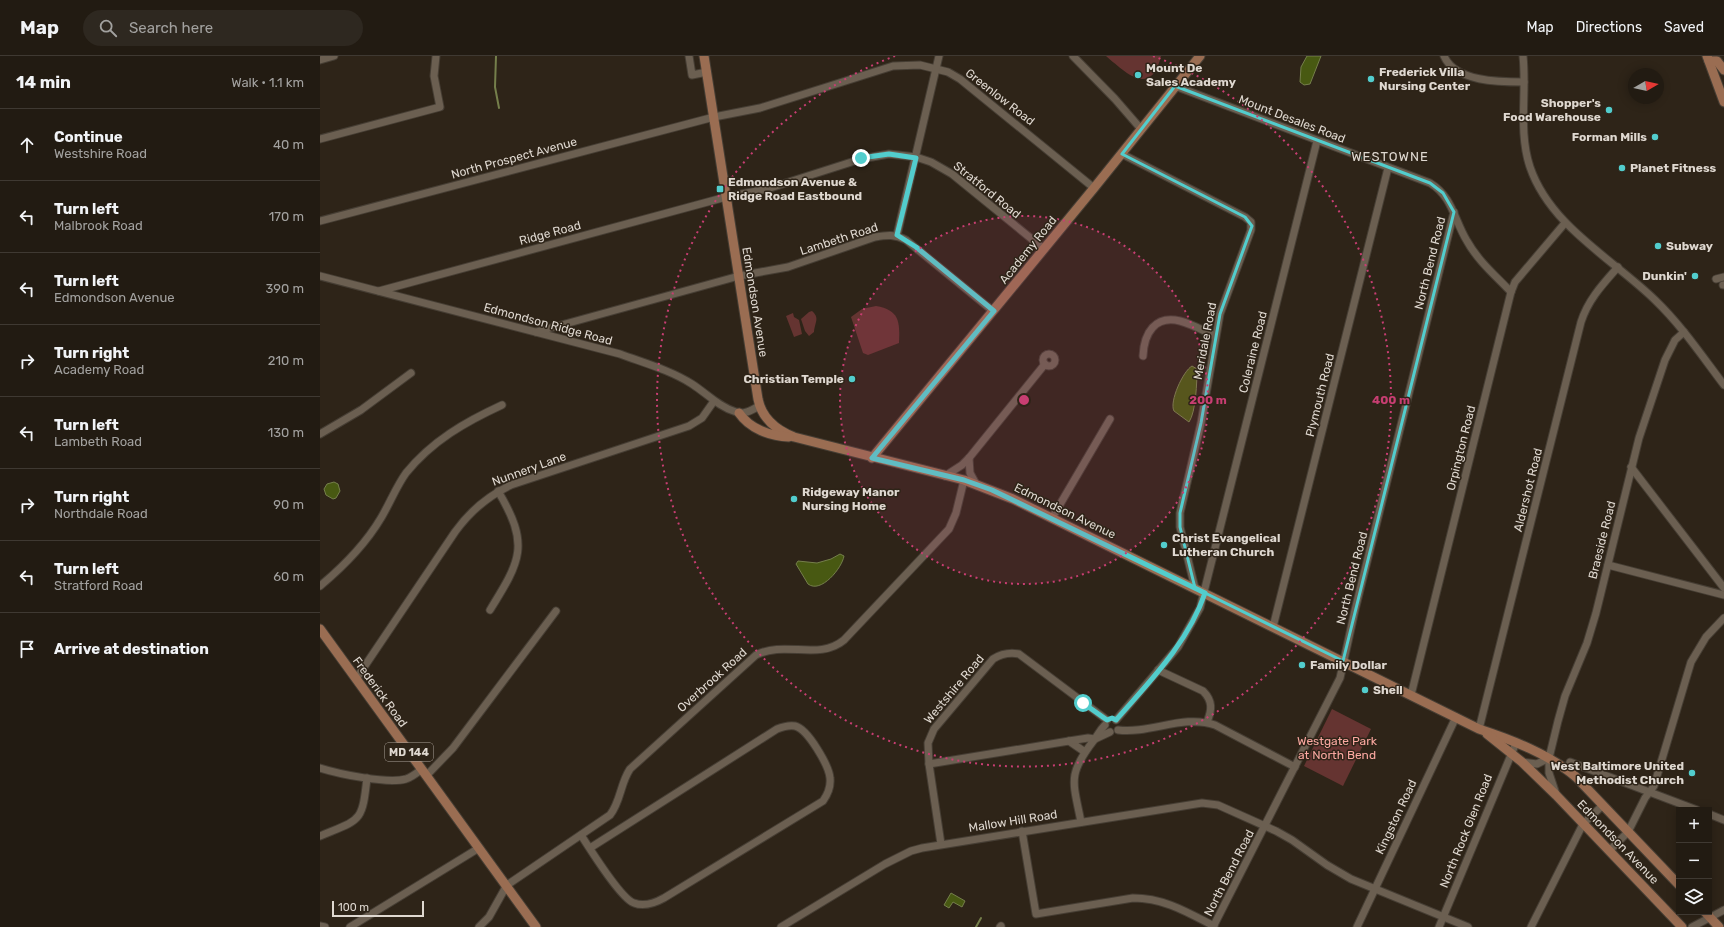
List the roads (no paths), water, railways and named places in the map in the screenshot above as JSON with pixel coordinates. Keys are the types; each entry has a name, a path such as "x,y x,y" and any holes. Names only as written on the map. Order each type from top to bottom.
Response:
{"main road":[{"name":"Edmondson Avenue","path":"704,56 759,406 762,413 771,424 794,437 872,458 964,480 1013,499 1479,729 1516,743 1549,758 1566,769 1603,805 1676,882"},
{"name":"Academy Road","path":"872,458 994,311 1200,56"},
{"path":"1708,58 1718,61 1724,70"},
{"path":"1708,58 1724,102"},
{"path":"739,413 751,426 779,437 794,437"},
{"name":"Frederick Road","path":"320,629 506,885"},
{"name":"Edmondson Avenue","path":"1479,729 1522,762 1556,794 1682,927"},
{"name":"MD 144","path":"506,885 536,927"},
{"path":"1707,915 1719,927"}],"street":[{"path":"320,60 334,56"},
{"path":"320,139 440,107 434,76 436,56"},
{"path":"688,56 692,75 707,72"},
{"path":"897,235 939,56"},
{"path":"1073,56 1116,99 1141,130"},
{"path":"1444,56 1451,66 1460,73 1499,81 1524,82"},
{"path":"1523,56 1523,132 1531,169 1544,196 1565,223 1655,300 1684,332 1724,385"},
{"name":"Greenlow Road","path":"714,117 760,108 882,68 920,65 936,68 954,76 974,89 1094,188"},
{"name":"Mount Desales Road","path":"1175,86 1430,183 1443,193 1454,212 1466,241 1474,252 1511,292"},
{"name":"North Prospect Avenue","path":"320,221 714,117"},
{"name":"Coleraine Road","path":"1116,720 1178,647 1200,608 1205,593 1317,141"},
{"name":"Stratford Road","path":"726,197 767,189 875,155 889,154 916,158 931,162 952,174 1044,249"},
{"name":"Meridale Road","path":"1122,154 1245,217 1251,222 1251,230 1222,304 1215,336 1201,423 1180,513 1180,527 1195,588"},
{"name":"Plymouth Road","path":"1274,627 1388,168"},
{"name":"Ridge Road","path":"379,291 726,197"},
{"name":"North Bend Road","path":"1214,926 1340,678 1454,212"},
{"name":"Orpington Road","path":"1411,695 1511,292 1515,282 1565,223"},
{"name":"Lambeth Road","path":"536,332 739,276 788,267 875,237 897,235 916,247 994,311"},
{"name":"Aldershot Road","path":"1479,729 1581,322 1590,299 1618,267"},
{"name":"Edmondson Ridge Road","path":"320,276 620,354 668,372 692,384 714,401 739,413"},
{"path":"1716,279 1724,277"},
{"path":"1143,356 1146,335 1150,330 1162,322 1176,320 1182,321 1215,336"},
{"name":"Braeside Road","path":"1556,794 1549,773 1549,758 1565,696 1587,643 1639,438 1665,360 1675,340 1684,332"},
{"path":"945,476 962,465 969,458 1045,364"},
{"path":"320,434 361,410 411,373"},
{"name":"Nunnery Lane","path":"356,680 462,522 482,502 498,491 522,481 689,426 702,418 714,401"},
{"path":"320,586 348,561 359,548 381,517 402,480 426,452 458,427 502,405"},
{"path":"739,413 744,413 759,406"},
{"path":"1052,518 1110,419"},
{"path":"969,458 970,474 976,484"},
{"path":"1631,467 1724,588"},
{"name":"Overbrook Road","path":"506,885 604,820 614,810 618,802 622,782 630,769 756,655 771,649 826,649 838,646 948,529 956,513 964,480"},
{"path":"490,610 514,569 519,550 518,539 511,514 498,491"},
{"path":"1608,565 1724,595"},
{"path":"320,768 340,774 367,778 400,780 424,772 453,748 556,611"},
{"path":"1609,851 1628,832 1649,792 1654,786 1691,662 1706,637 1724,618"},
{"name":"Westshire Road","path":"941,844 927,751 930,736 989,663 999,655 1012,652 1019,654 1106,723"},
{"path":"1158,670 1203,691 1210,700 1212,711 1207,722"},
{"name":"Kingston Road","path":"1357,927 1456,717"},
{"path":"1081,822 1073,778 1080,760 1106,723 1112,718 1119,724 1118,730"},
{"path":"929,764 1088,738 1096,739 1118,730 1130,731 1194,722 1207,722 1295,767"},
{"path":"1106,723 1106,730 1110,732"},
{"path":"581,835 590,848 624,896 634,903 648,904 664,898 823,801 830,787 830,774 804,730 795,726 777,729 590,848"},
{"path":"1069,741 1085,752"},
{"name":"North Rock Glen Road","path":"1439,927 1510,752 1516,743"},
{"path":"1522,762 1537,764 1549,758"},
{"path":"1570,762 1689,807"},
{"path":"320,836 349,824 359,816 364,804 367,778"},
{"name":"Mallow Hill Road","path":"781,927 899,857 922,848 1210,803 1228,809 1292,840 1340,874 1468,927"},
{"path":"1531,927 1583,824 1603,805"},
{"path":"1712,815 1724,820"},
{"path":"1022,832 1036,914 1133,898 1145,898 1167,902 1214,926"},
{"path":"350,927 479,848"},
{"path":"479,927 489,917 506,885"},
{"path":"1712,914 1724,910"},
{"path":"1692,927 1707,915"},
{"path":"320,926 325,927"}],"waterway":[{"path":"496,56 495,87 499,108"},
{"path":"976,927 981,918"}],"place":[{"name":"Mount De Sales Academy","path":"1138,75"},
{"name":"Frederick Villa Nursing Center","path":"1371,79"},
{"name":"Shopper's Food Warehouse","path":"1609,110"},
{"name":"Forman Mills","path":"1655,137"},
{"name":"Planet Fitness","path":"1622,168"},
{"name":"Edmondson Avenue & Ridge Road Eastbound","path":"720,189"},
{"name":"Subway","path":"1658,246"},
{"name":"Dunkin'","path":"1695,276"},
{"name":"Christian Temple","path":"852,379"},
{"name":"Ridgeway Manor Nursing Home","path":"794,499"},
{"name":"Christ Evangelical Lutheran Church","path":"1164,545"},
{"name":"Family Dollar","path":"1302,665"},
{"name":"Shell","path":"1365,690"},
{"name":"West Baltimore United Methodist Church","path":"1692,773"}],"district":[{"name":"WESTOWNE","path":"1390,156"}],"park label":[{"name":"Westgate Park at North Bend","path":"1337,748"}]}
